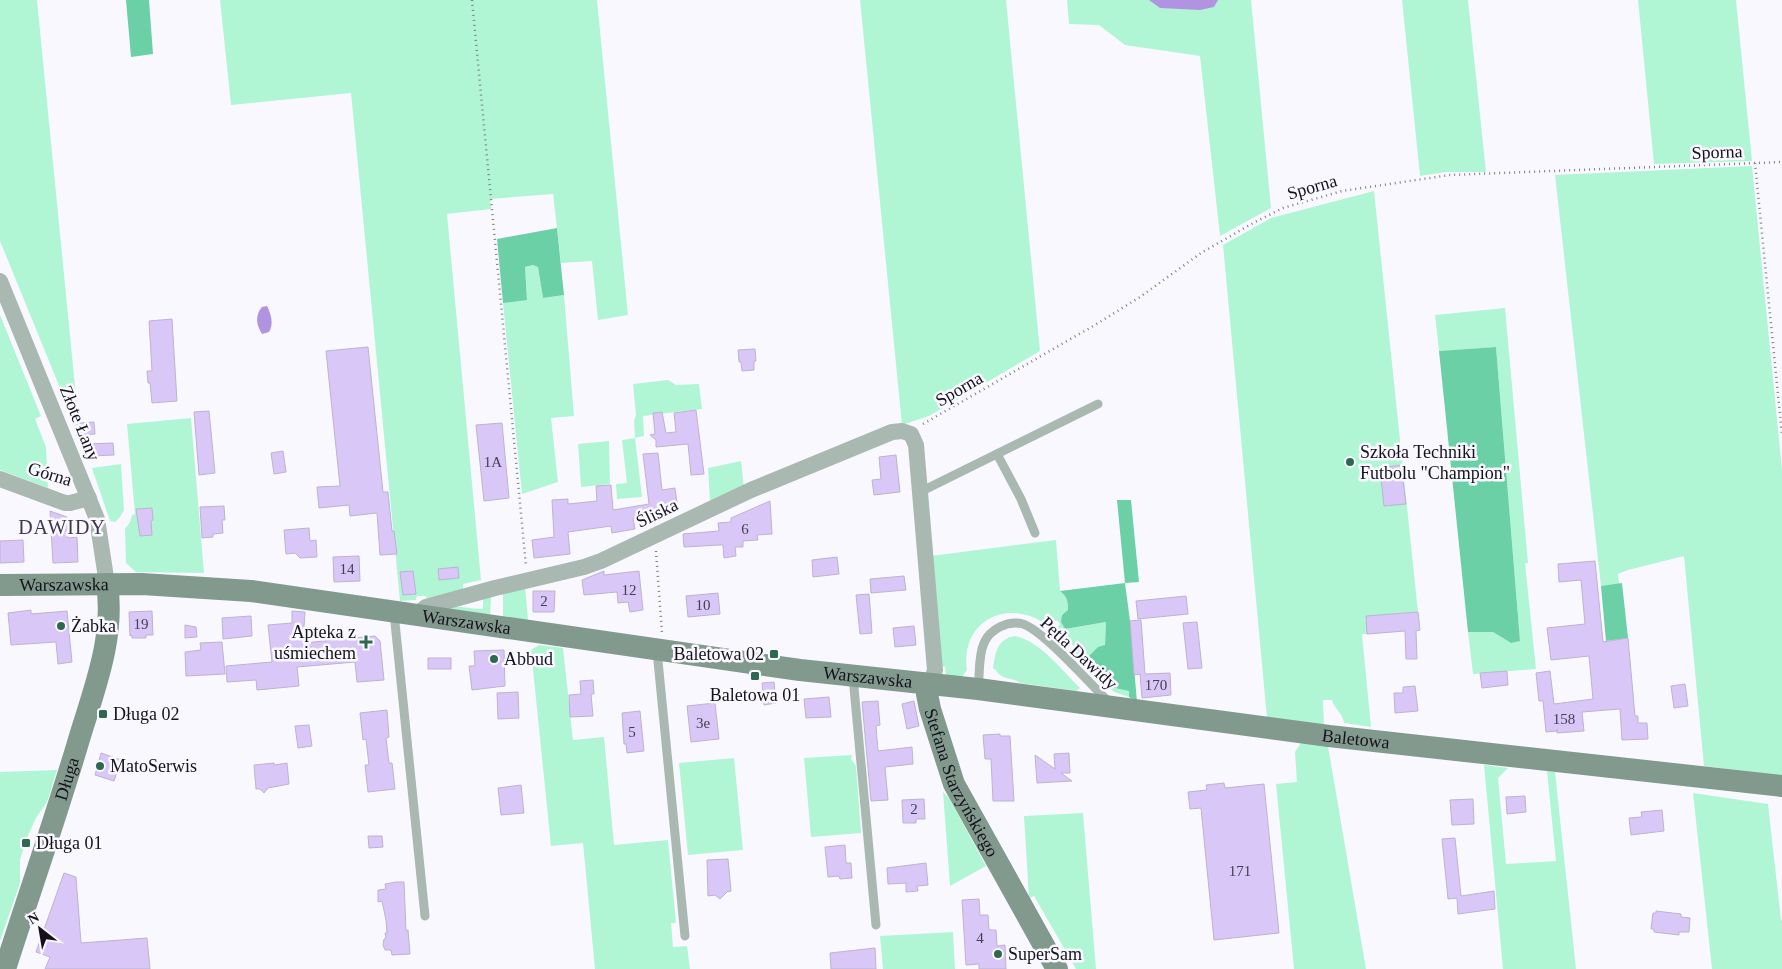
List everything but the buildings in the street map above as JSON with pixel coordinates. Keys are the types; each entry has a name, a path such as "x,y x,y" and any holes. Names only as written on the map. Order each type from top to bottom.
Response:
{"street":[{"name":"Złote Łany","path":"0,281 97,519 107,584"},
{"name":"Śliska","path":"405,614 601,561 751,490 834,455 892,432 902,431 911,434"},
{"name":"Stefana Starzyńskiego","path":"911,434 916,444 935,670 927,694 934,725 954,784 1057,969"},
{"name":"Górna","path":"0,479 64,503 89,498"},
{"name":"Warszawska","path":"0,585 107,584 251,591 660,651 852,676 930,684"},
{"name":"Długa","path":"5,969 69,773 103,660 109,620 107,584"},
{"name":"Baletowa","path":"930,684 1329,736 1782,786"}],"lane":[{"path":"920,492 1098,404"},
{"path":"997,454 1021,499 1035,533"},
{"path":"405,614 426,916"},
{"name":"Pętla Dawidy","path":"978,689 982,649 985,641 999,627 1010,624 1022,624 1038,632 1115,708"},
{"path":"660,651 685,936"},
{"path":"852,676 876,925"}],"path":[{"path":"472,0 528,580"},
{"name":"Sporna","path":"911,434 924,423 1095,325 1140,297 1201,253 1283,208 1342,191 1450,175 1782,162"},
{"path":"1755,163 1782,436"},
{"path":"655,536 660,651"}],"green space":[{"path":"0,0 37,0 80,437 0,241"},
{"path":"126,0 149,0 153,54 131,57"},
{"path":"220,0 597,0 628,315 598,320 592,261 561,263 553,194 490,199 491,209 447,214 481,580 463,584 463,592 427,600 426,596 417,596 416,600 400,601 351,93 231,105"},
{"path":"860,0 1006,0 1040,351 929,416 902,425"},
{"path":"1067,0 1251,0 1271,208 1220,236 1200,56 1125,45 1099,25 1069,24"},
{"path":"1402,0 1468,0 1486,172 1446,172 1420,176"},
{"path":"1638,0 1736,0 1752,161 1654,164"},
{"path":"1752,166 1782,470 1782,776 1704,766 1684,556 1628,570 1618,574 1619,584 1601,586 1555,175"},
{"name":"Szkoła Techniki Futbolu \"Champion\"","path":"1374,191 1418,612 1366,616 1367,634 1362,634 1371,727 1344,723 1332,700 1323,700 1324,725 1267,718 1223,245 1271,218"},
{"path":"557,228 564,295 543,298 538,267 533,265 525,267 527,300 503,303 497,239"},
{"path":"533,265 538,267 543,298 564,295 574,416 551,418 558,482 522,494 503,303 527,299 525,267"},
{"path":"1505,308 1528,563 1525,563 1536,669 1473,674 1468,632 1493,632 1511,643 1520,641 1496,347 1439,351 1435,315"},
{"path":"0,315 41,416 35,419 46,447 48,488 0,470"},
{"path":"1496,347 1520,641 1511,643 1493,632 1468,632 1439,351"},
{"path":"668,380 676,385 699,384 702,409 643,416 644,436 635,438 634,421 636,416 633,384"},
{"path":"191,418 204,573 136,572 126,563 125,529 132,515 135,514 127,424"},
{"path":"635,438 642,497 617,499 616,484 627,483 622,440"},
{"path":"609,441 610,484 581,487 578,444"},
{"path":"741,461 744,488 710,501 708,468"},
{"path":"121,464 124,510 115,522 110,521 92,468"},
{"path":"1117,500 1131,500 1139,582 1125,583"},
{"path":"1056,540 1060,591 1066,597 1068,604 1068,610 1062,615 1065,629 1106,622 1105,645 1129,691 1129,697 1114,692 1073,651 1076,648 1065,638 1062,640 1053,632 1060,624 1057,620 1050,627 1038,619 1016,613 1003,614 982,624 974,633 969,643 966,656 967,670 962,677 946,675 945,667 941,666 931,556"},
{"path":"1125,583 1137,702 1129,697 1129,691 1111,687 1086,659 1098,647 1105,645 1106,622 1065,629 1061,622 1062,615 1068,610 1068,607 1067,599 1060,591"},
{"path":"1622,583 1628,638 1606,641 1601,586"},
{"path":"525,586 528,620 503,617 503,592"},
{"path":"483,597 491,598 490,616 438,607 483,609"},
{"path":"1015,636 1033,643 1042,650 1080,688 1076,691 1020,683 1001,676 993,669 996,652 1004,640"},
{"path":"539,645 563,648 573,740 604,737 614,845 668,840 676,923 671,923 673,947 687,946 690,969 595,969 583,843 551,846 531,650"},
{"path":"1301,743 1328,746 1366,969 1294,969 1276,784 1297,782 1295,752"},
{"path":"852,755 851,759 856,766 861,833 811,837 804,758"},
{"path":"734,758 743,850 688,855 679,763"},
{"path":"1484,765 1508,768 1498,778 1506,864 1556,861 1547,771 1555,772 1576,969 1503,969"},
{"path":"57,770 47,802 36,818 26,840 20,860 20,883 0,941 0,772"},
{"path":"943,792 949,798 986,866 950,886"},
{"path":"1693,793 1768,804 1782,921 1782,969 1712,969"},
{"path":"1083,813 1096,969 1076,969 1034,896 1029,898 1024,816"},
{"path":"953,932 955,969 883,969 880,936"}],"shaded area":[{"path":"1149,0 1218,0 1214,7 1200,10 1160,8"},
{"path":"267,306 272,322 269,332 262,334 258,327 257,317 262,307"}],"place":[{"name":"Szkoła Techniki Futbolu \"Champion\"","path":"1350,462"},
{"name":"Żabka","path":"61,626"},
{"name":"Apteka z uśmiechem","path":"366,642"},
{"name":"Baletowa 02","path":"774,654"},
{"name":"Abbud","path":"494,659"},
{"name":"Baletowa 01","path":"755,676"},
{"name":"Długa 02","path":"103,714"},
{"name":"MatoSerwis","path":"100,766"},
{"name":"Długa 01","path":"26,843"},
{"name":"SuperSam","path":"998,954"}],"district":[{"name":"DAWIDY","path":"62,527"}]}
